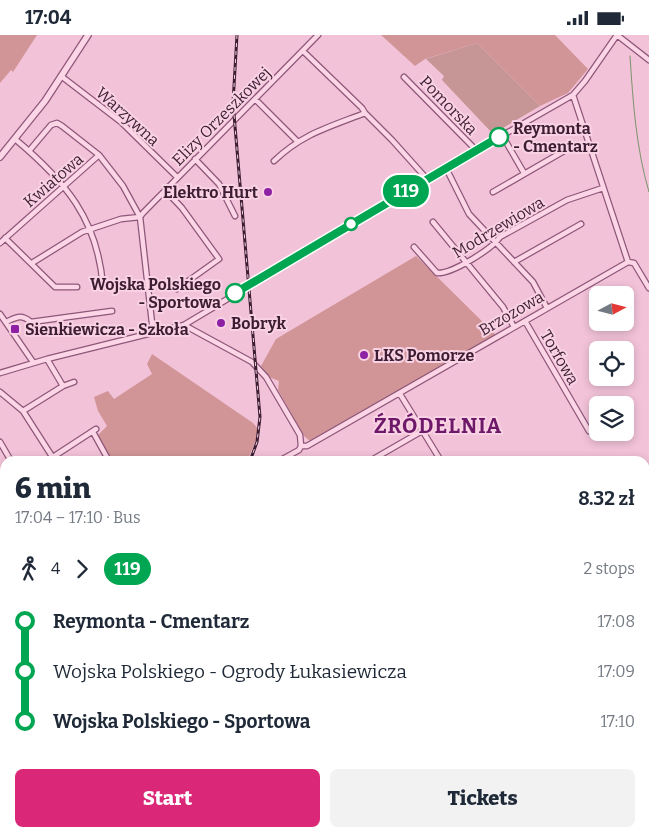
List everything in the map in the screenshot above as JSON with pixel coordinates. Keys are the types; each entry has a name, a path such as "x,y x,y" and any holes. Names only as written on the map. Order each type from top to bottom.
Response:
{"street":[{"path":"0,157 35,115 88,35"},
{"name":"Elizy Orzeszkowej","path":"140,217 177,177 318,35"},
{"path":"0,373 47,359 184,325 427,179 573,95 617,35 649,60"},
{"path":"303,51 362,108 427,179"},
{"name":"Warzywna","path":"61,76 121,122 177,177"},
{"name":"Pomorska","path":"404,77 476,151"},
{"path":"573,95 628,262 634,263 649,288"},
{"path":"255,99 298,141"},
{"path":"274,161 298,141 312,133 365,113"},
{"name":"Kwiatowa","path":"29,151 51,125 57,123 99,155 123,185 140,217"},
{"path":"502,135 524,173"},
{"path":"15,139 64,186 91,229 101,263 103,287"},
{"path":"492,192 564,151"},
{"name":"Kwiatowa","path":"0,243 99,155"},
{"path":"195,159 219,184 235,216"},
{"path":"446,168 469,214 495,244 533,282 547,308"},
{"name":"Modrzewiowa","path":"414,247 438,273 443,273 465,263 495,244 500,237 567,200 603,188"},
{"path":"165,190 182,208 219,259 178,289"},
{"path":"32,263 70,238 91,229 121,219 140,217 153,332"},
{"path":"433,222 503,307 514,327"},
{"path":"514,262 582,224"},
{"path":"6,238 55,287 77,287"},
{"name":"Brzozowa","path":"288,456 299,450 301,446 307,446 400,394 628,262"},
{"path":"6,322 19,316 24,316 31,322 112,311"},
{"path":"0,314 33,363"},
{"name":"Torfowa","path":"525,321 589,431"},
{"path":"184,325 252,362 266,377 300,435 301,446"},
{"path":"47,359 62,386"},
{"path":"23,411 62,386 74,382"},
{"path":"0,393 23,411 52,456"},
{"path":"400,394 438,456"},
{"path":"58,456 95,430 107,456"},
{"path":"379,456 422,431"},
{"path":"0,442 8,456"}],"shaded area":[{"path":"0,35 37,35 13,72 11,70 0,83"},
{"path":"381,35 555,35 588,69 568,93 540,106 477,43 425,59 415,66"},
{"path":"477,43 540,106 493,134 442,80 444,76 426,59"},
{"name":"LKS Pomorze","path":"416,256 496,335 310,441 304,436 278,390 279,381 269,377 261,366 276,339"},
{"path":"152,354 253,423 260,431 249,456 109,456 98,435 107,426 98,411 94,397 108,391 114,399 152,374 147,364"}],"waterway":[{"path":"630,56 638,142 649,192"}],"railway":[{"path":"237,35 233,103 260,417 257,442 252,456"}],"bus line":[{"name":"119","path":"235,293 499,137"}],"place":[{"name":"Reymonta - Cmentarz","path":"499,137"},
{"name":"Elektro Hurt","path":"268,192"},
{"name":"Wojska Polskiego - Sportowa","path":"235,293"},
{"name":"Bobryk","path":"221,323"},
{"name":"Sienkiewicza - Szkoła","path":"15,329"},
{"name":"LKS Pomorze","path":"364,355"}],"district":[{"name":"ŹRÓDELNIA","path":"438,426"}]}
